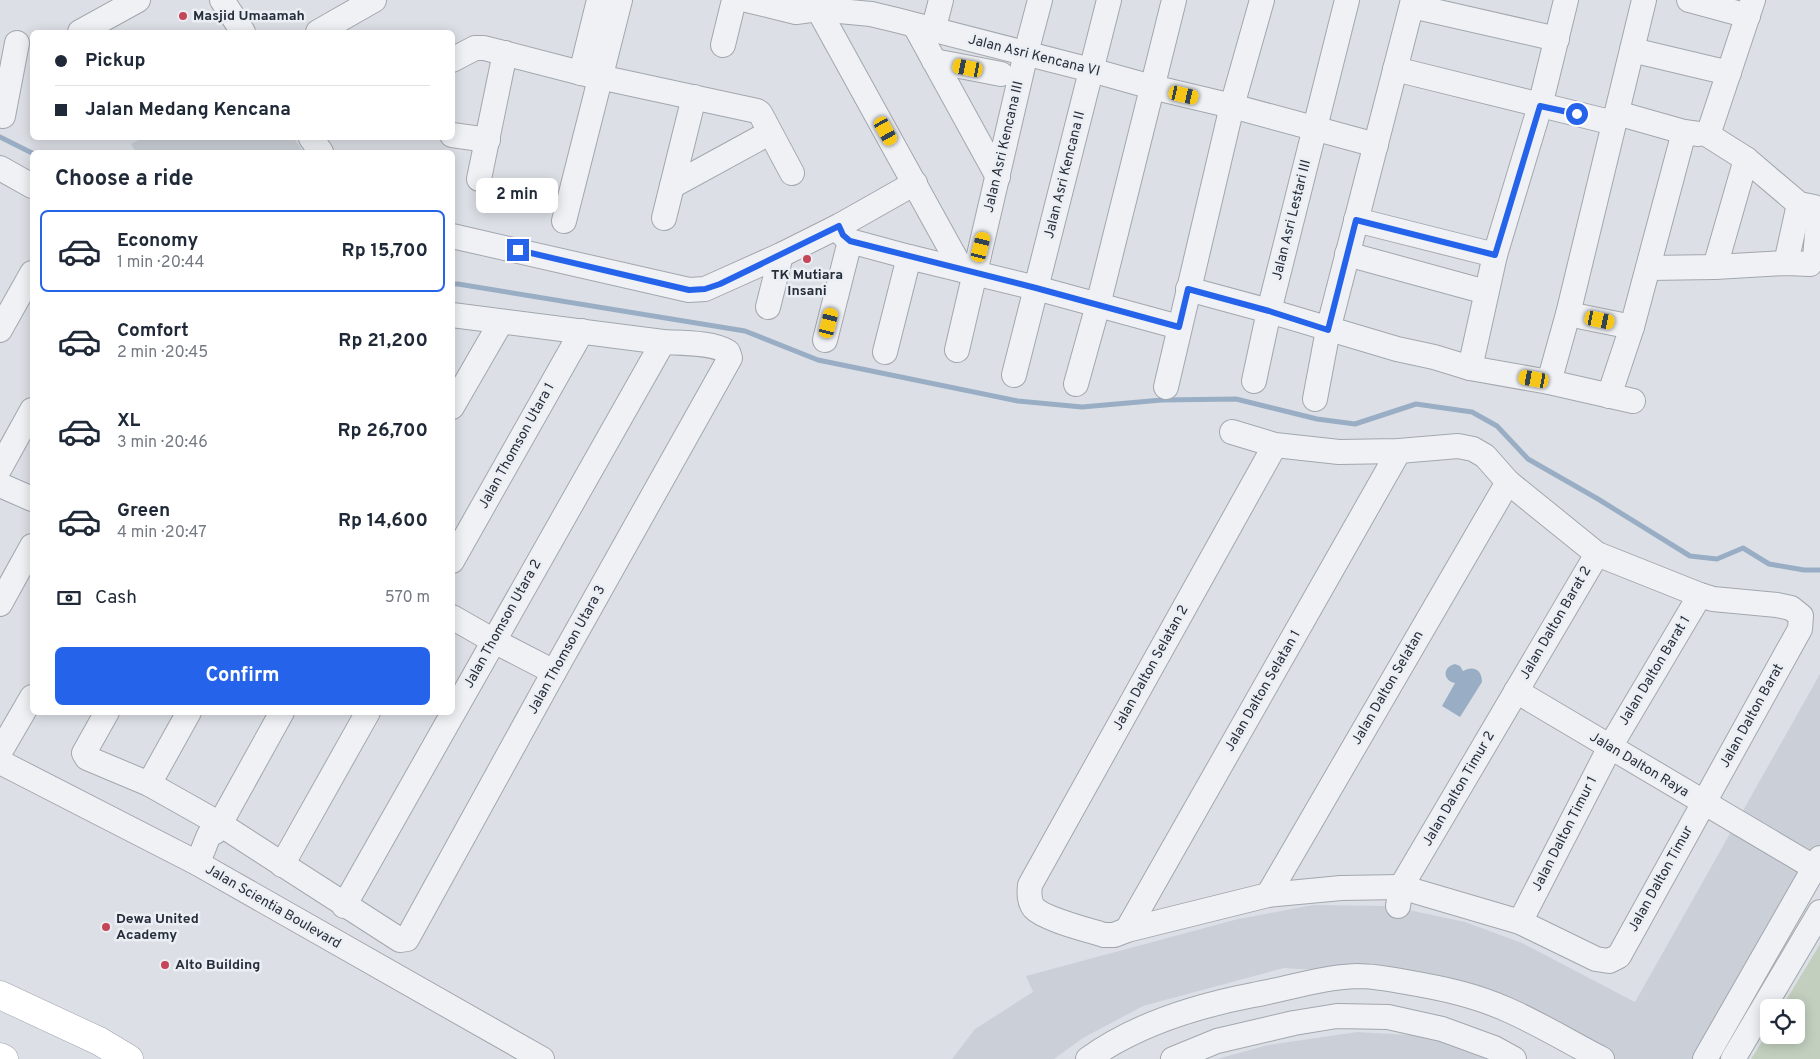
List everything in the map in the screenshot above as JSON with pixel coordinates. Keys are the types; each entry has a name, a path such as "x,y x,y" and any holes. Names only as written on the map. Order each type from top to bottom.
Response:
{"main road":[{"path":"0,995 99,1041 129,1059"},
{"path":"0,1057 4,1059"}],"street":[{"path":"84,30 138,0"},
{"path":"222,0 242,30"},
{"path":"322,30 374,0"},
{"path":"564,221 590,75 599,0"},
{"path":"590,75 620,0"},
{"path":"723,45 734,0"},
{"name":"Jalan Asri Kencana VI","path":"747,0 796,12 816,5 872,7 924,28 1026,54 1092,66 1152,87 1240,108 1376,145"},
{"path":"941,0 924,28 934,61 998,177"},
{"name":"Jalan Asri Kencana III","path":"957,350 971,272 998,177 1040,0"},
{"path":"1092,66 1109,0"},
{"path":"1076,384 1097,309 1174,0"},
{"path":"1166,387 1188,289 1240,108 1262,0"},
{"name":"Jalan Asri Lestari III","path":"1254,381 1269,311 1348,0"},
{"path":"1470,368 1495,255 1540,106 1566,0"},
{"path":"1550,382 1644,0"},
{"path":"1689,0 1751,8 1708,134"},
{"path":"1315,399 1328,330 1412,3 1557,39"},
{"path":"816,5 915,183 971,272"},
{"path":"3,116 16,43"},
{"path":"455,58 475,48 505,53 590,75 757,111 760,113 792,173"},
{"path":"1632,50 1729,73"},
{"path":"479,179 505,53"},
{"path":"934,61 1001,74"},
{"name":"Jalan Asri Kencana II","path":"1014,375 1092,66"},
{"path":"1395,69 1540,106 1615,118 1684,132 1708,134 1746,159 1799,204 1814,207 1817,210 1815,258 1810,264 1786,263 1648,268"},
{"path":"664,218 694,96"},
{"path":"1609,396 1632,328 1684,132"},
{"path":"672,186 769,133"},
{"path":"455,134 488,140"},
{"path":"1715,267 1746,159"},
{"path":"0,168 30,185"},
{"path":"455,237 689,290 705,289 781,255 844,234 915,183"},
{"path":"1356,220 1495,255"},
{"path":"844,234 909,257 1036,288 1097,309 1179,327"},
{"path":"825,340 844,234"},
{"path":"1347,254 1486,292"},
{"path":"768,307 781,255"},
{"path":"885,352 909,257"},
{"path":"0,330 30,277"},
{"path":"1188,289 1269,311 1328,330 1470,368 1550,382 1633,401"},
{"path":"1568,314 1632,328"},
{"path":"455,315 663,342"},
{"path":"455,402 501,322"},
{"name":"Jalan Thomson Utara 1","path":"455,556 582,331"},
{"name":"Jalan Thomson Utara 3","path":"344,906 400,940 407,939 554,672 729,362 728,352 722,349 693,344 663,342"},
{"name":"Jalan Thomson Utara 2","path":"455,710 663,342"},
{"path":"0,468 30,414"},
{"path":"1232,432 1275,445 1339,452 1399,452 1458,446 1473,449 1485,456 1508,482 1596,554 1700,595"},
{"name":"Jalan Dalton Selatan 2","path":"1127,930 1114,935 1104,935 1042,914 1032,905 1029,893 1030,885 1275,445"},
{"name":"Jalan Dalton Selatan 1","path":"1127,930 1399,452"},
{"name":"Jalan Dalton Selatan","path":"1268,895 1508,482"},
{"path":"0,485 30,498"},
{"path":"0,604 30,550"},
{"name":"Jalan Dalton Barat 2","path":"1516,691 1596,554"},
{"name":"Jalan Dalton Barat","path":"1700,595 1713,599 1777,605 1791,608 1801,616 1800,629 1703,802"},
{"name":"Jalan Dalton Barat 1","path":"1610,747 1700,595"},
{"path":"455,619 554,672"},
{"name":"Jalan Dalton Raya","path":"1516,691 1703,802 1818,865"},
{"name":"Jalan Dalton Timur 2","path":"1399,896 1516,691"},
{"path":"6,736 30,701"},
{"path":"104,715 85,750 84,756 149,784 218,828 282,865 344,906"},
{"path":"149,784 187,715"},
{"path":"200,858 210,849 218,828 280,715"},
{"path":"282,865 366,715"},
{"name":"Jalan Thomson Utara 2","path":"344,906 452,715"},
{"name":"Jalan Dalton Timur 1","path":"1520,922 1610,747"},
{"name":"Jalan Scientia Boulevard","path":"0,762 200,858 542,1059"},
{"name":"Jalan Dalton Timur","path":"1520,922 1596,958 1608,961 1619,956 1703,802"},
{"path":"1705,1059 1818,865"},
{"path":"1127,930 1268,895 1341,888 1399,896 1520,922"},
{"path":"1733,1059 1820,912"},
{"path":"1088,1059 1132,1034 1164,1019 1229,1000 1285,989 1309,982 1357,976 1390,979 1448,989 1508,1009 1602,1059"},
{"path":"1285,989 1294,1023"},
{"path":"1173,1059 1217,1041 1294,1023 1337,1016 1388,1017 1442,1029 1494,1048 1514,1059"}],"shaded area":[{"path":"139,140 295,140 302,150 135,150 131,144"},
{"path":"1820,674 1820,849 1693,1059 1613,1059 1375,974 1284,968 1143,1006 1083,1038 1054,1059 952,1059 975,1029 1033,992 1026,976 1238,919 1313,905 1390,906 1465,922 1522,943 1635,1002"},
{"path":"1357,1032 1410,1035 1440,1041 1487,1059 1217,1059 1268,1045"}],"green space":[{"path":"1820,944 1820,1059 1751,1059 1760,1044 1805,1044 1805,999 1787,999"}],"water":[{"path":"1455,664 1460,666 1463,671 1471,668 1477,670 1482,678 1482,682 1460,717 1442,706 1455,683 1448,680 1446,671"}],"waterway":[{"path":"0,137 30,152"},
{"path":"455,284 745,331 818,360 1018,401 1082,407 1162,400 1236,399 1317,419 1355,424 1416,404 1472,412 1497,426 1528,459 1598,499 1690,556 1717,559 1743,548 1769,564 1804,570 1820,570"}],"place":[{"name":"Masjid Umaamah","path":"183,16"},
{"name":"TK Mutiara Insani","path":"807,259"},
{"name":"Dewa United Academy","path":"106,927"},
{"name":"Alto Building","path":"165,965"}],"route":[{"path":"518,250 689,290 705,289 720,284 839,226 843,235 850,241 1036,288 1179,327 1188,289 1269,311 1328,330 1356,220 1495,255 1540,106 1577,114"}]}
